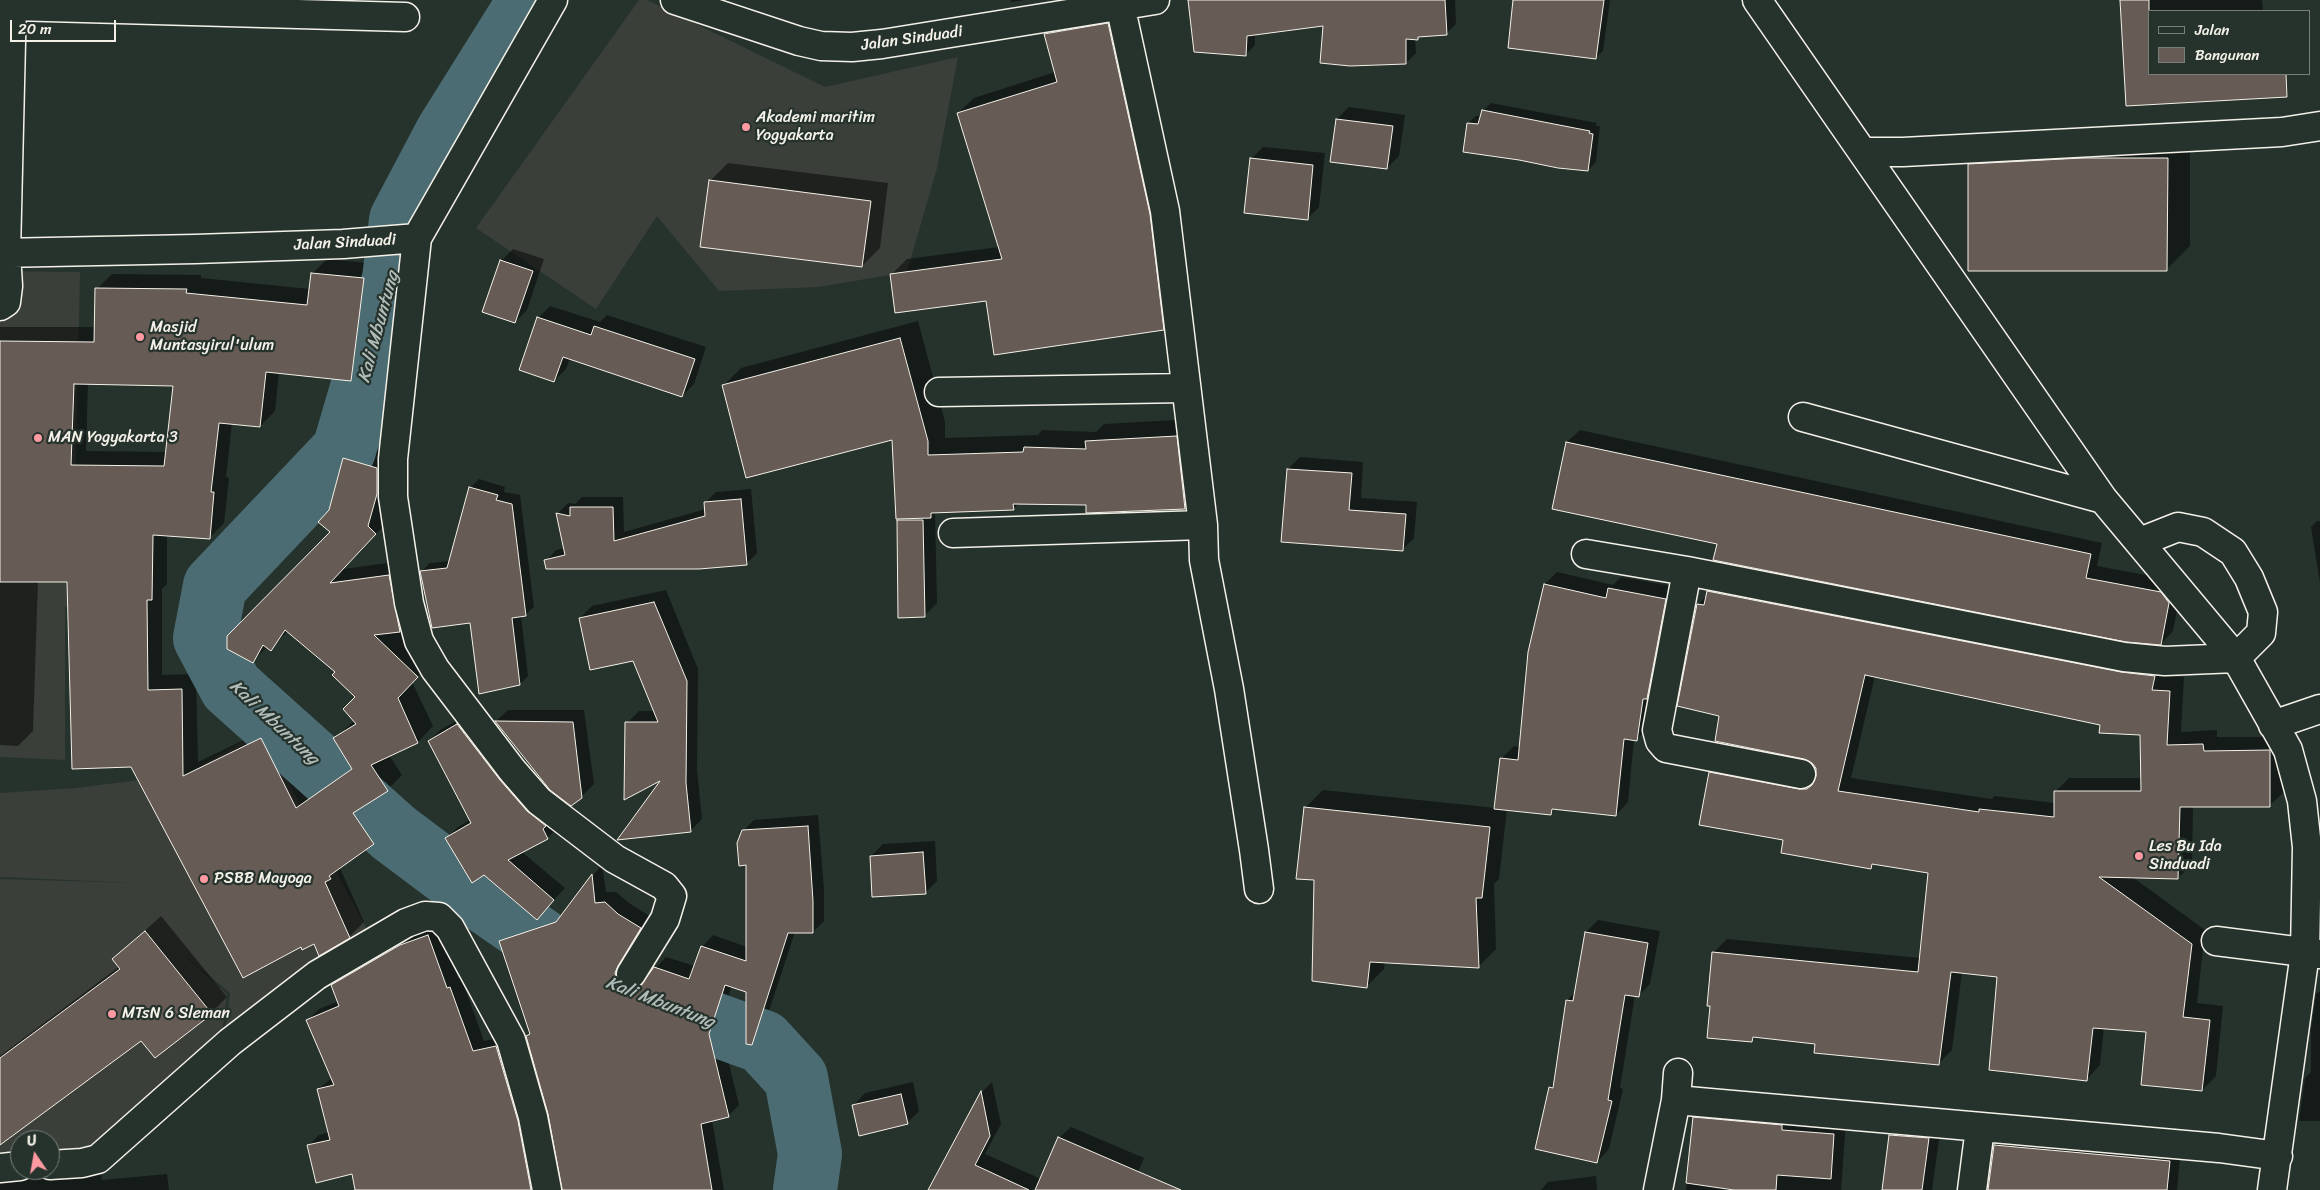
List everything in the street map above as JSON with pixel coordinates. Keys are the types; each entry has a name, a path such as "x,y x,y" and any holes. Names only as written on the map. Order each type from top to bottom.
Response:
{"street":[{"name":"Jalan Sinduadi","path":"3,253 343,244 410,239 553,0"},
{"name":"Jalan Sinduadi","path":"675,0 799,41 821,46 852,47 882,44 1119,4 1154,0"},
{"path":"1757,0 2103,499 2236,658 2288,750 2302,801 2307,847 2312,953 2274,1190"},
{"path":"0,306 6,302 8,286 3,253 12,3 404,17"},
{"path":"1119,4 1165,211 1203,524 1204,560 1228,689 1254,850 1258,890"},
{"path":"1863,152 1903,152 2272,132 2320,126"},
{"path":"410,239 393,459 393,497 409,603 419,641 435,669 512,770 539,801 615,859 664,886 672,896 672,902 665,919 631,974"},
{"path":"939,392 1186,388"},
{"path":"1803,417 2103,499"},
{"path":"953,533 1203,524"},
{"path":"1586,554 1687,571 2124,657 2165,660 2236,658 2260,633 2263,612 2249,578 2233,552 2203,532 2178,527 2140,542"},
{"path":"1687,571 1656,730 1660,742 1666,748 1801,774"},
{"path":"2274,725 2320,709"},
{"path":"60,1164 82,1163 98,1159 230,1042 317,975 406,923 425,916 439,918 450,928 511,1040 533,1117 547,1190"},
{"path":"2216,941 2312,953"},
{"path":"1658,1190 1676,1100 1678,1073"},
{"path":"1676,1100 2219,1148 2278,1156"},
{"path":"1972,1190 1980,1128"}],"shaded area":[{"name":"Akademi maritim Yogyakarta","path":"639,0 647,0 825,87 958,57 937,168 907,272 819,287 719,291 657,216 596,309 476,228"},
{"name":"MAN Yogyakarta 3","path":"0,271 80,272 73,604 65,607 65,760 0,757"},
{"path":"261,730 371,937 225,1033 230,993 178,950 227,994 222,1034 92,1154 60,1156 60,1130 10,1130 10,1158 0,1158 0,879 136,883 0,877 0,793 76,788 187,774"}],"building":[{"path":"1188,0 1445,0 1447,35 1418,37 1418,40 1406,39 1406,64 1350,66 1320,63 1323,26 1247,36 1246,56 1194,52"},
{"path":"1513,0 1604,0 1596,59 1508,48"},
{"path":"2120,0 2149,0 2148,75 2286,75 2287,97 2126,106"},
{"path":"1108,23 1150,214 1164,330 994,355 986,301 895,313 890,274 1002,259 957,113 1057,82 1044,34"},
{"path":"1482,110 1590,131 1589,133 1593,134 1588,171 1558,168 1463,152 1467,123 1478,124"},
{"path":"1336,119 1393,126 1387,169 1330,162"},
{"path":"1250,158 1313,165 1308,220 1244,213"},
{"path":"2082,158 2168,158 2167,271 1968,271 1968,164"},
{"path":"709,180 871,201 862,267 700,247"},
{"path":"500,260 533,271 515,323 482,312"},
{"path":"311,273 364,278 351,381 266,372 260,427 219,423 211,492 214,492 210,539 153,535 152,600 147,600 148,690 182,689 183,776 261,738 296,808 352,769 333,738 356,724 343,709 355,697 332,675 335,672 285,630 271,651 263,645 253,663 227,649 227,636 330,532 318,522 329,510 343,458 377,468 377,494 368,526 376,534 330,583 389,575 400,632 374,635 418,677 398,698 418,743 371,765 388,791 353,813 374,844 329,876 331,879 325,882 350,938 319,956 314,944 302,950 301,947 243,978 131,767 72,769 67,582 0,582 0,341 94,342 95,288 187,289 186,293 307,305","holes":["74,384 173,386 164,466 71,465"]},
{"path":"537,317 591,335 594,326 695,359 682,397 563,357 554,382 519,370"},
{"path":"900,338 928,441 928,455 1023,452 1024,447 1086,449 1085,441 1177,436 1185,509 1086,513 1086,505 1013,504 1014,510 931,513 931,518 896,519 892,440 746,478 722,385"},
{"path":"1566,442 2091,554 2086,578 2161,592 2169,603 2161,645 2126,642 1713,560 1717,544 1552,509"},
{"path":"1287,469 1352,473 1349,510 1406,514 1403,551 1281,542"},
{"path":"469,487 498,495 496,500 512,504 526,616 512,618 520,685 479,694 470,623 432,628 420,571 447,568"},
{"path":"741,499 747,565 699,569 546,569 544,560 565,555 556,513 570,516 570,507 613,507 614,541 705,516 704,502"},
{"path":"897,520 923,520 925,617 898,618"},
{"path":"1544,584 1606,598 1608,588 1666,599 1647,699 1643,699 1637,741 1624,739 1616,816 1552,809 1551,815 1494,809 1500,758 1518,760 1528,652"},
{"path":"1707,591 2121,672 2155,676 2152,690 2170,691 2167,745 2203,744 2204,751 2270,750 2270,807 2180,807 2178,879 2099,877 2192,944 2183,1017 2210,1020 2202,1091 2141,1085 2146,1032 2093,1028 2087,1081 1989,1070 1997,977 1951,972 1939,1065 1814,1053 1815,1044 1753,1037 1752,1042 1707,1038 1710,1006 1707,1006 1712,952 1918,972 1928,873 1872,864 1871,869 1781,853 1783,840 1699,825 1709,772 1799,789 1807,789 1812,785 1816,776 1816,768 1812,763 1804,759 1715,741 1719,716 1677,706 1697,604 1704,605","holes":["1865,675 2100,725 2099,733 2140,735 2141,791 2054,791 2054,817 1979,809 1979,812 1838,791"]},
{"path":"654,602 687,681 686,783 691,832 617,840 660,781 624,800 625,722 658,722 633,661 590,670 579,618"},
{"path":"495,721 573,722 582,798 571,806 550,790"},
{"path":"457,724 500,780 527,811 546,826 543,829 548,839 508,860 554,900 537,920 484,875 472,883 445,838 471,823 428,741"},
{"path":"1304,807 1490,827 1482,898 1476,898 1479,968 1370,962 1367,988 1312,981 1314,880 1296,879"},
{"path":"808,826 813,933 788,933 752,1045 746,1044 746,992 725,985 709,1034 729,1117 701,1124 712,1190 562,1190 548,1114 526,1036 530,1034 499,941 556,922 592,874 595,903 605,902 618,914 641,928 615,973 617,981 623,987 631,990 639,987 654,967 689,979 701,946 746,961 746,865 739,866 737,843 742,830"},
{"path":"923,852 926,894 872,897 870,856"},
{"path":"145,931 212,1014 155,1058 141,1041 20,1130 10,1130 10,1138 0,1145 0,1058 120,969 112,959"},
{"path":"1585,932 1648,943 1639,997 1625,995 1608,1100 1612,1101 1597,1163 1535,1149 1549,1087 1553,1088 1566,1000 1573,1001"},
{"path":"428,935 447,988 450,987 473,1051 496,1046 518,1121 531,1190 355,1190 352,1174 316,1183 307,1145 330,1140 317,1089 334,1085 306,1020 339,1006 331,985 400,945"},
{"path":"981,1091 990,1136 975,1165 1029,1190 928,1190"},
{"path":"901,1094 908,1124 859,1136 852,1105"},
{"path":"1693,1117 1782,1125 1782,1130 1834,1134 1831,1179 1777,1175 1776,1190 1734,1190 1686,1183"},
{"path":"1889,1135 1929,1138 1922,1190 1882,1190"},
{"path":"1058,1137 1181,1190 1035,1190"},
{"path":"1994,1145 2170,1161 2167,1190 1988,1190"}],"waterway":[{"name":"Kali Mbuntung","path":"525,0 522,13 447,133 401,220 394,279 344,450 215,586 205,638 231,687 394,833 490,905 606,985 763,1042 796,1078 810,1154 805,1190"}],"place":[{"name":"Akademi maritim Yogyakarta","path":"746,127"},
{"name":"Masjid Muntasyirul'ulum","path":"140,337"},
{"name":"MAN Yogyakarta 3","path":"38,438"},
{"name":"Les Bu Ida Sinduadi","path":"2139,856"},
{"name":"PSBB Mayoga","path":"204,879"},
{"name":"MTsN 6 Sleman","path":"112,1014"}]}
